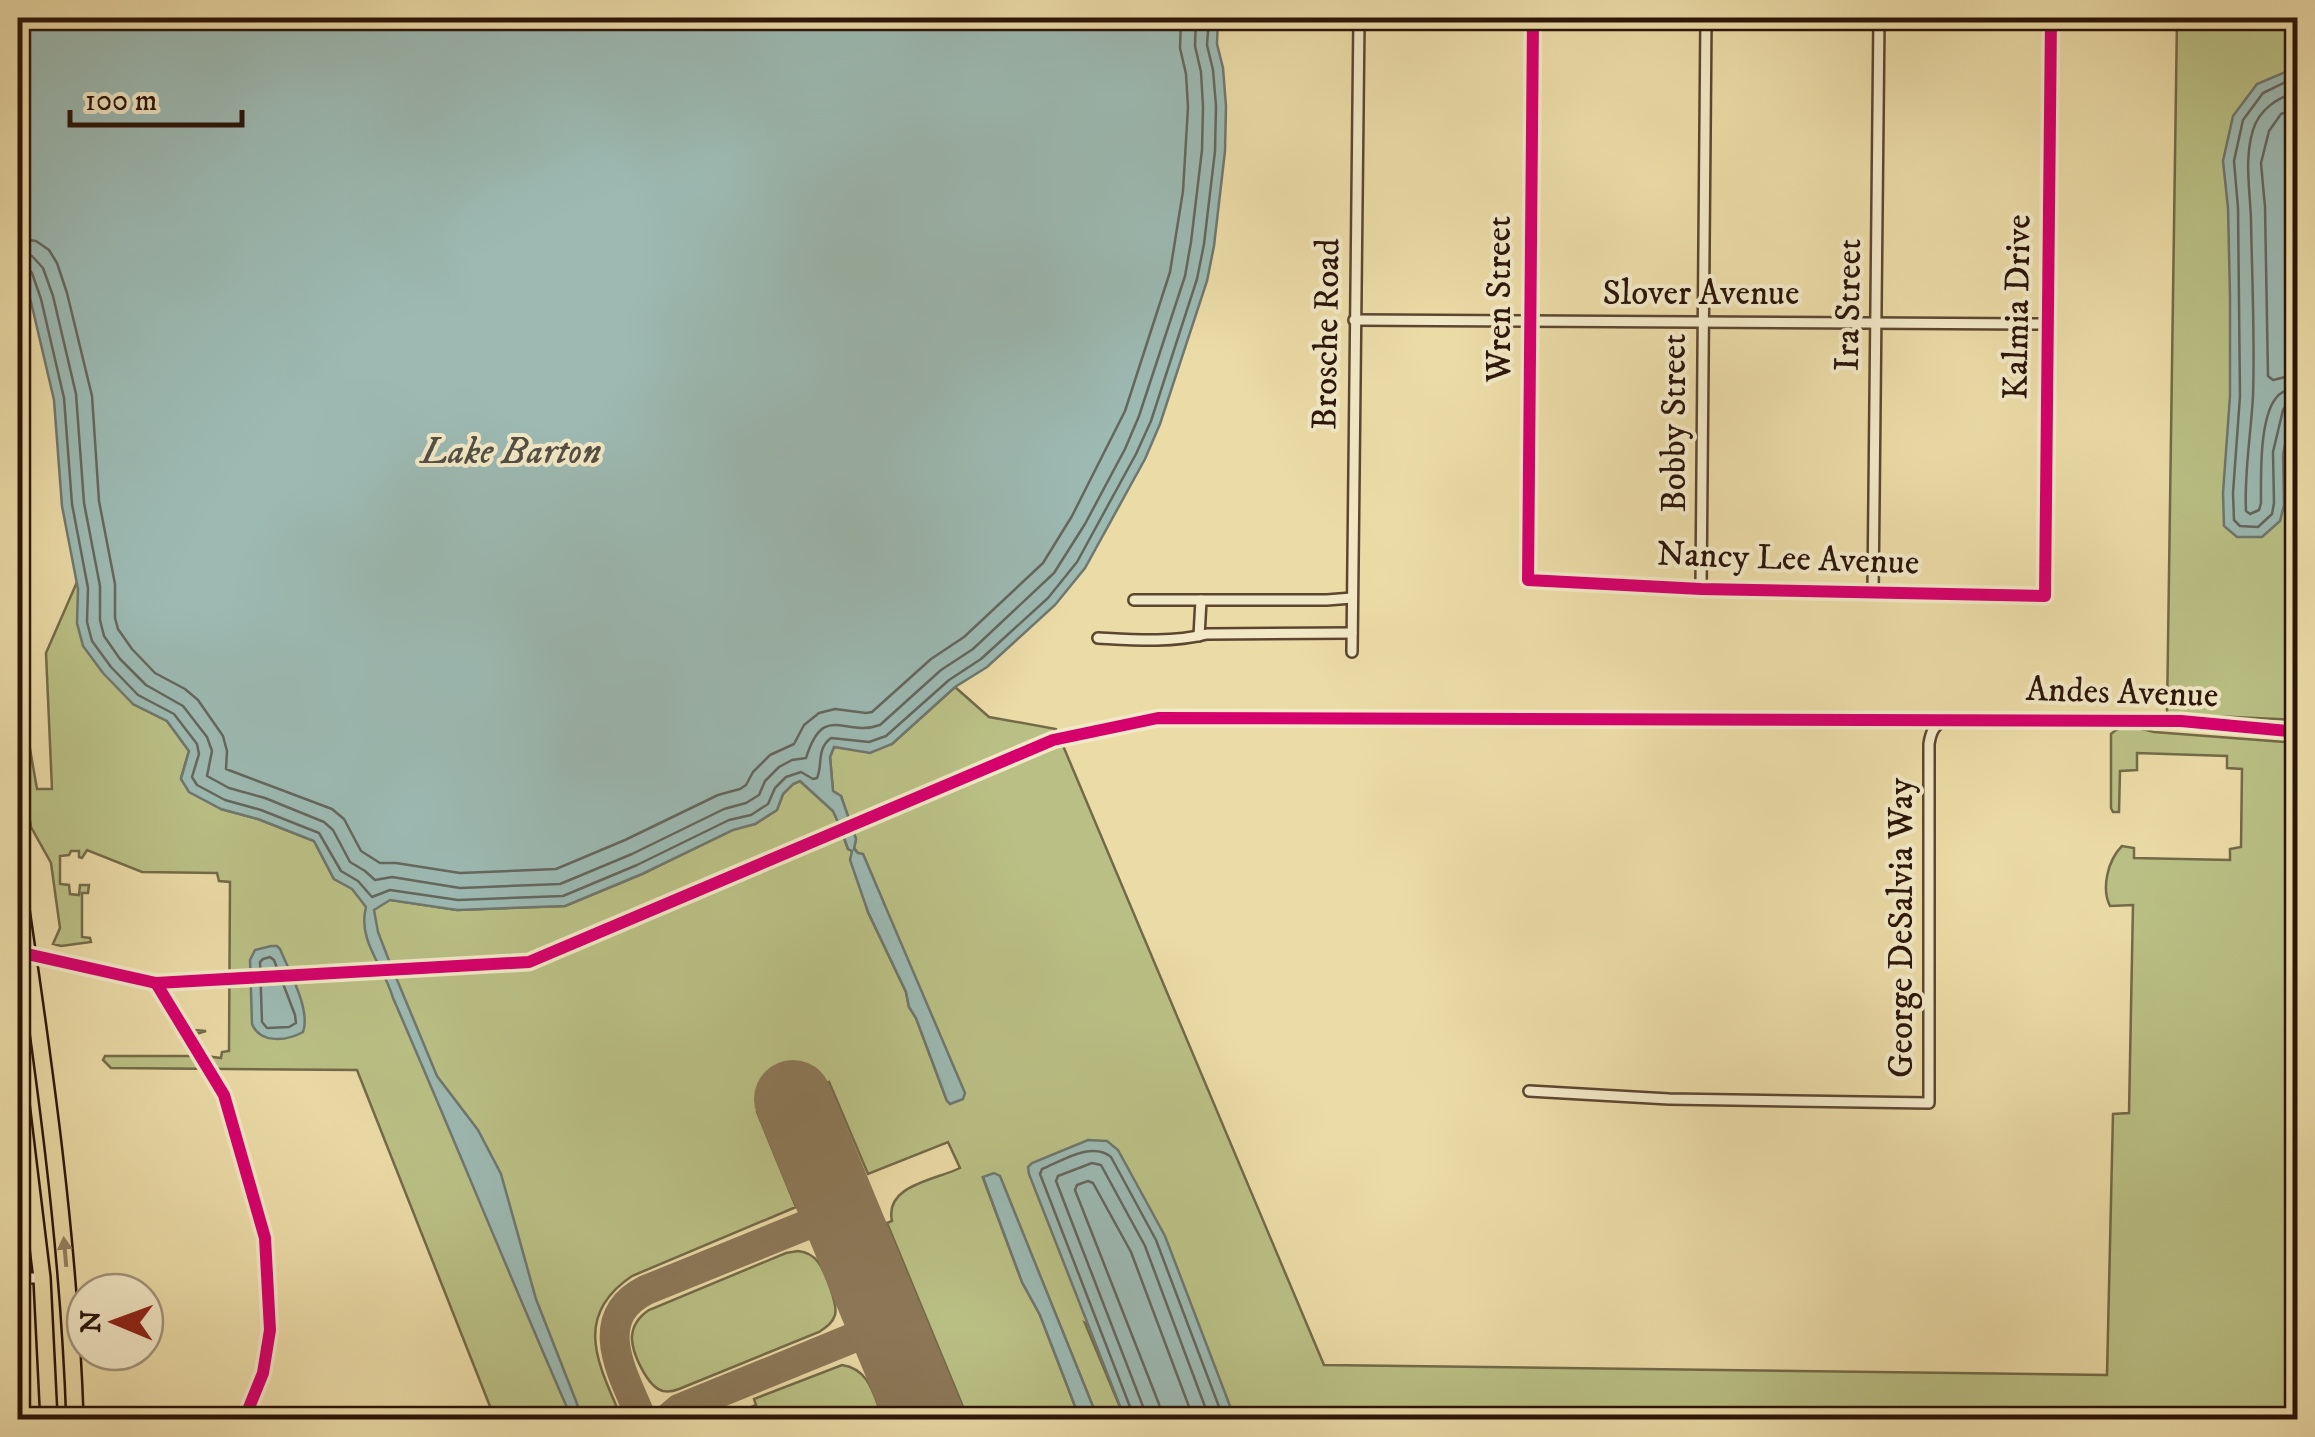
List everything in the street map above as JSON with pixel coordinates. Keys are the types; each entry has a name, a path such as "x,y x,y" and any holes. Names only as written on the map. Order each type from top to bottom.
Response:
{"highway":[{"path":"18,890 58,1181 75,1420"},
{"path":"18,1080 42,1278 49,1420"}],"street":[{"name":"Brosche Road","path":"1352,652 1359,18"},
{"name":"Wren Street","path":"1528,580 1532,18"},
{"name":"Bobby Street","path":"1701,588 1706,18"},
{"name":"Ira Street","path":"1873,593 1878,18"},
{"name":"Kalmia Drive","path":"2045,596 2050,18"},
{"name":"Slover Avenue","path":"1354,320 2049,324"},
{"name":"Nancy Lee Avenue","path":"1528,580 2045,596"},
{"path":"1134,600 1352,598"},
{"path":"1199,636 1201,600"},
{"path":"1098,638 1151,641 1199,636 1352,634"},
{"name":"Andes Avenue","path":"1945,719 2181,721 2298,732"},
{"name":"George DeSalvia Way","path":"1529,1091 1669,1099 1929,1104 1930,744 1931,732 1945,719"},
{"path":"18,1278 42,1278"}],"green space":[{"path":"2177,18 2297,18 2297,720 2167,714"},
{"path":"77,582 133,704 167,721 189,751 181,778 221,809 314,841 334,879 372,897 457,910 565,906 733,829 755,824 777,810 783,794 800,781 842,823 840,827 852,851 868,912 906,992 947,1101 884,904 863,854 854,848 856,839 841,796 833,791 830,757 834,747 892,744 955,687 989,717 1056,729 1324,1365 2107,1375 2113,1114 2129,1113 2133,905 2110,906 2107,874 2122,846 2134,848 2134,858 2230,860 2230,849 2241,847 2242,769 2227,768 2227,756 2137,753 2137,770 2120,771 2119,812 2113,812 2111,734 2132,727 2297,743 2297,1419 1235,1419 1231,1412 1085,1323 1125,1419 1098,1419 1000,1177 983,1178 1080,1419 968,1419 887,1223 892,1221 896,1199 904,1192 960,1168 948,1142 868,1174 829,1082 757,1112 796,1207 632,1276 601,1308 596,1325 599,1361 622,1419 495,1419 357,1070 111,1068 103,1060 105,1056 193,1056 195,1030 206,1031 196,1034 197,1055 221,1058 222,1052 229,1051 230,882 219,881 217,873 142,872 87,850 82,858 79,851 71,851 60,856 60,884 69,885 70,894 79,895 80,885 89,885 88,893 82,893 82,937 90,938 91,942 53,944 60,928 51,863 31,827 19,753 22,752 18,739 18,680 37,789 52,789 46,653"},
{"path":"798,1251 816,1260 827,1280 835,1310 828,1325 677,1390 663,1391 651,1383 632,1343 634,1328 643,1315"},
{"path":"842,1365 865,1378 883,1419 740,1419 756,1405 754,1399"}],"water":[{"name":"Lake Barton","path":"18,18 1218,18 1217,44 1226,106 1214,246 1207,281 1145,459 1085,568 1055,605 987,667 955,687 892,744 870,753 834,747 830,757 833,791 841,796 856,839 854,849 863,854 965,1093 963,1099 950,1104 947,1101 906,992 868,912 841,824 833,811 800,781 783,794 777,810 755,824 733,830 565,906 457,910 390,900 374,910 378,932 437,1076 478,1130 501,1174 536,1299 583,1419 572,1419 373,953 365,931 366,907 352,889 334,879 314,841 221,809 189,792 181,779 189,751 167,721 133,704 83,646 77,623 78,589 62,506 54,400 18,263"},
{"path":"2290,70 2298,71 2297,390 2283,454 2284,505 2280,521 2262,537 2237,537 2224,526 2230,296 2223,161 2233,116 2257,84"},
{"path":"271,946 280,949 304,1013 303,1032 282,1039 261,1035 252,1024 250,960 255,950"},
{"path":"1088,1140 1107,1141 1118,1150 1165,1236 1235,1419 1125,1419 1028,1167"},
{"path":"994,1173 1000,1176 1098,1419 1080,1419 1040,1315 1022,1282 983,1177"}],"taxiway":[{"path":"642,1420 616,1350 619,1316 628,1302 646,1290 841,1211"},
{"path":"666,1420 679,1409 887,1324"}],"runway":[{"path":"793,1099 926,1420"}],"cycle path":[{"path":"1533,18 1528,580 1701,589 2045,596 2051,18"},
{"path":"27,954 156,983 529,962 1053,740 1158,718 2181,721 2298,732"},
{"path":"156,983 224,1095 265,1238 270,1330 263,1373 244,1420"}]}
